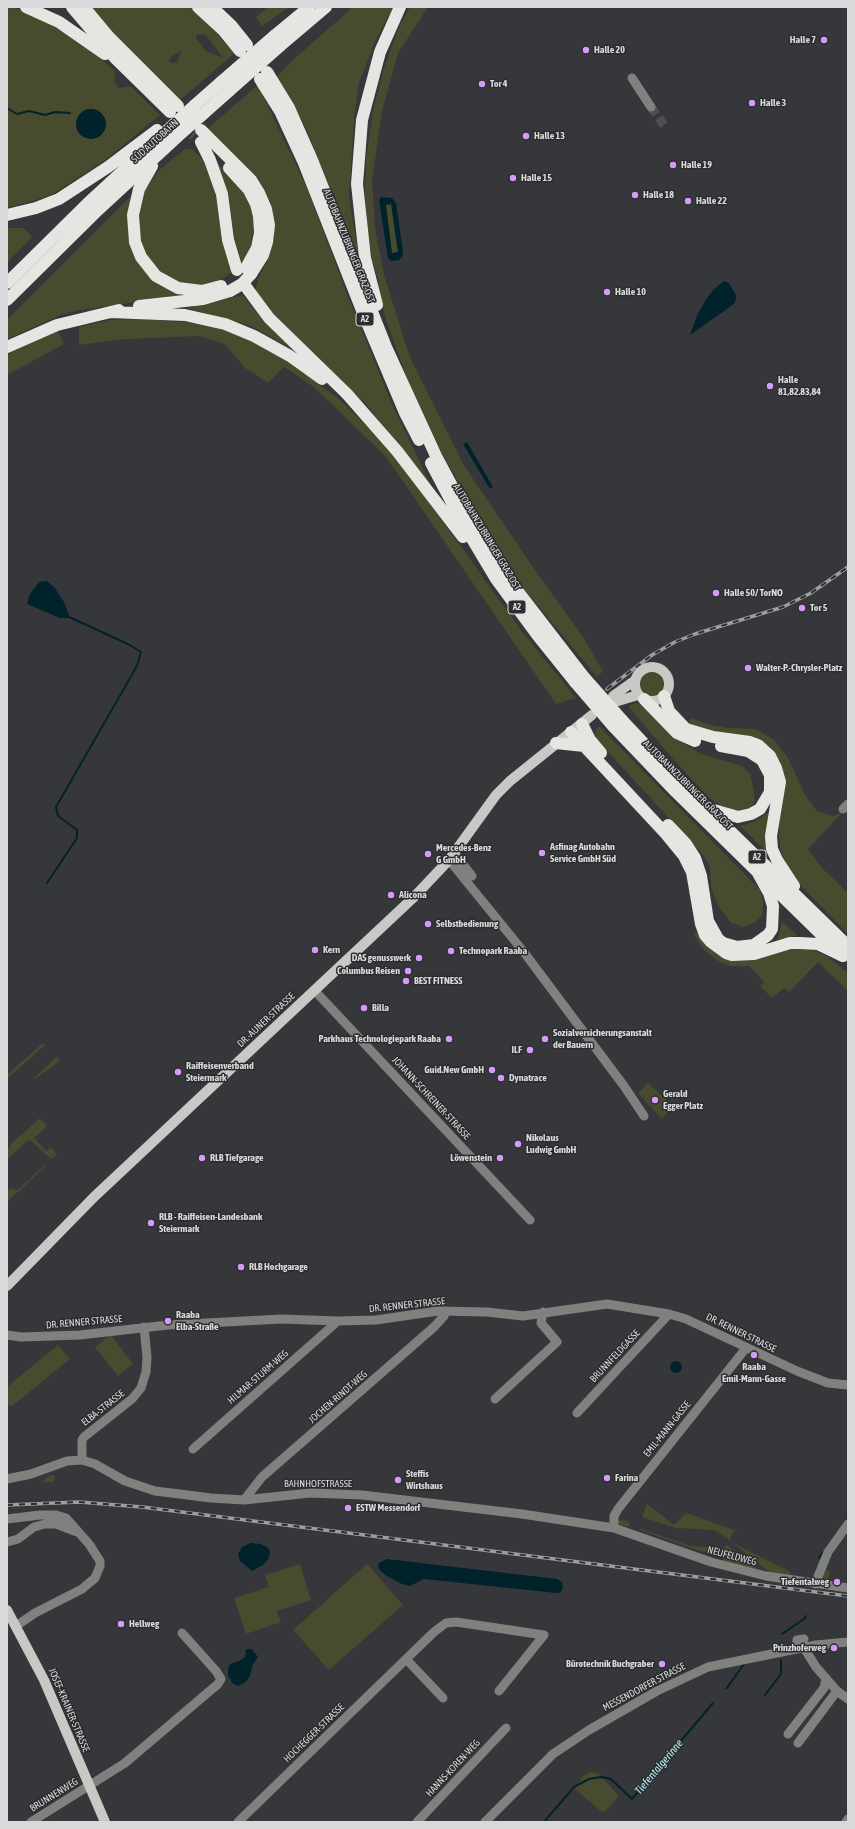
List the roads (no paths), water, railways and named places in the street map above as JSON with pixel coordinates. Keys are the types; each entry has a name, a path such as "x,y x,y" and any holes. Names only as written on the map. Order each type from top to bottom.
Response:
{"highway":[{"path":"26,7 59,22 102,53 116,59"},
{"path":"72,7 116,59 176,112"},
{"path":"84,7 176,112"},
{"path":"198,7 244,48 231,25 212,7"},
{"name":"SÜD AUTOBAHN","path":"7,283 159,132 176,112 194,105 225,86 277,41 309,7"},
{"name":"SÜD AUTOBAHN","path":"277,41 326,7"},
{"path":"386,347 365,258 357,184 362,120 380,52 400,7"},
{"name":"AUTOBAHNZUBRINGER GRAZ OST","path":"579,679 509,580 459,499 420,424 386,347 312,160 289,108 264,76 304,163 365,318 405,413 448,497 496,579 538,636 618,723 676,792 758,873 846,954"},
{"name":"SÜD AUTOBAHN","path":"7,300 87,221 202,115 225,86"},
{"path":"7,216 36,208 59,199 159,132"},
{"path":"7,347 57,325 86,317 133,307 203,299 228,288 242,284 245,271 263,256 267,242 269,225 266,209 259,193 246,174 199,136 213,168 222,194 228,240 245,271"},
{"path":"161,152 143,181 135,206 135,242 141,257 156,276 178,288 202,291 228,288"},
{"path":"246,287 269,318 347,394 397,451 476,557 496,579"},
{"path":"111,312 185,315 225,324 254,336 290,356 315,373 358,408"},
{"path":"664,696 670,711 686,729 713,737 750,742 758,745 770,756 776,768 780,782 771,836 772,849 777,860 807,906"},
{"path":"641,697 677,733 700,742 748,751 762,760 767,767 770,775 770,792 760,809 752,814 738,817 708,809"},
{"name":"AUTOBAHNZUBRINGER GRAZ OST","path":"618,723 807,906 846,954"},
{"path":"582,724 590,740 598,750 692,851 701,876 708,921 718,939 723,943 737,947 754,945 768,935 772,929 773,906 769,893 758,873"},
{"path":"571,732 666,834 684,856 692,872 701,924 705,935 711,942 726,953 732,955 754,954 790,943 818,944 846,954"},
{"path":"556,744 584,746"}],"main road":[{"path":"648,666 657,667 663,670 668,680 668,687 664,696 653,701 641,697 615,698 634,681 639,671 648,666"},
{"path":"634,681 635,688 641,697"},
{"name":"DR.-AUNER-STRASSE","path":"7,1286 94,1197 414,897 452,856 496,796 532,762 592,716"},
{"name":"JOSEF-KRAINER-STRASSE","path":"7,1610 44,1680 88,1786 105,1822"}],"street":[{"path":"632,78 651,107"},
{"path":"452,856 472,876"},
{"path":"452,856 624,1086 644,1116"},
{"name":"JOHANN-SCHREINER-STRASSE","path":"315,991 530,1220"},
{"name":"DR. RENNER STRASSE","path":"7,1335 21,1337 80,1335 144,1327 282,1320 376,1320 446,1311 487,1312 523,1316 607,1304 669,1314 686,1319 797,1371 828,1383 848,1385"},
{"name":"JOCHEN-RINDT-WEG","path":"244,1500 262,1477 434,1327 444,1316 446,1311"},
{"path":"495,1400 556,1342 541,1323 543,1312"},
{"name":"BRUNNFELDGASSE","path":"577,1413 669,1314"},
{"name":"HILMAR-STURM-WEG","path":"193,1449 338,1321"},
{"name":"ELBA-STRASSE","path":"82,1460 82,1440 84,1437 132,1399 140,1388 146,1372 147,1357 144,1327"},
{"name":"EMIL-MANN-GASSE","path":"614,1528 614,1516 618,1509 746,1348"},
{"name":"BAHNHOFSTRASSE","path":"7,1480 31,1474 67,1461 82,1460 95,1464 125,1481 155,1491 211,1498 244,1500 285,1494 310,1493 362,1495 529,1515 614,1528"},
{"path":"7,1519 56,1515 66,1518 80,1533 100,1561 100,1566 95,1578 82,1589 35,1613 16,1626"},
{"path":"31,1516 34,1527"},
{"path":"7,1542 18,1539 34,1527 45,1524 56,1524 80,1533"},
{"path":"815,1584 828,1552 848,1524"},
{"name":"NEUFELDWEG","path":"614,1528 726,1567 766,1576 848,1588"},
{"name":"HOCHEGGER-STRASSE","path":"238,1822 440,1626 446,1623 456,1622 544,1635 499,1692"},
{"name":"BRUNNENWEG","path":"31,1822 125,1763 218,1684 221,1679 216,1671 182,1633"},
{"name":"MESSENDORFER STRASSE","path":"486,1822 553,1754 589,1730 657,1691 708,1667 802,1645 848,1642"},
{"path":"802,1645 816,1666 837,1691 848,1699"},
{"path":"406,1659 443,1698"},
{"path":"788,1734 824,1688 826,1678"},
{"path":"798,1743 837,1691"},
{"name":"HANNS-KOREN-WEG","path":"417,1822 506,1728"}],"water":[{"path":"91,109 102,113 106,124 102,135 91,139 80,135 76,124 80,113"},
{"path":"381,197 392,198 396,203 403,252 402,257 399,260 391,261 388,258 379,200","holes":["391,204 398,252 392,253 386,205"]},
{"path":"724,281 729,283 736,295 734,304 690,335 697,315 707,298 714,289"},
{"path":"467,442 493,487 490,489 463,444"},
{"path":"47,581 55,588 64,602 70,618 60,618 27,604 30,594 39,582"},
{"path":"676,1361 680,1363 682,1367 680,1371 676,1373 672,1371 670,1367 672,1363"},
{"path":"251,1543 261,1544 268,1548 270,1552 269,1558 263,1565 252,1571 240,1561 238,1554 242,1547"},
{"path":"387,1559 557,1579 562,1582 563,1588 560,1593 556,1593 424,1579 410,1586 402,1584 385,1575 378,1568 379,1563"},
{"path":"246,1649 252,1649 258,1657 253,1664 250,1676 246,1682 238,1686 232,1683 228,1675 228,1668 230,1664 245,1657"}],"waterway":[{"path":"7,108 17,114 29,111 45,115 55,112 70,113"},
{"path":"47,883 77,838 77,830 58,816 56,807 137,666 141,652 128,644 69,617"},
{"name":"Tiefentalgerinne","path":"845,1522 848,1518"},
{"name":"Tiefentalgerinne","path":"819,1558 823,1552"},
{"name":"Tiefentalgerinne","path":"782,1634 806,1616"},
{"name":"Tiefentalgerinne","path":"765,1695 781,1674 781,1660"},
{"name":"Tiefentalgerinne","path":"726,1689 744,1664"},
{"name":"Tiefentalgerinne","path":"544,1822 574,1787 589,1779 601,1777 611,1779 632,1799 713,1703"}],"tunnel":[{"path":"651,107 664,125"},
{"path":"180,121 195,135"}],"railway":[{"path":"607,689 652,655 675,642 695,634 783,607 811,593 848,567"},
{"path":"7,1505 79,1502 142,1507 848,1596"}],"place":[{"name":"Halle 7","path":"824,40"},
{"name":"Halle 20","path":"586,50"},
{"name":"Tor 4","path":"482,84"},
{"name":"Halle 3","path":"752,103"},
{"name":"Halle 13","path":"526,136"},
{"name":"Halle 19","path":"673,165"},
{"name":"Halle 15","path":"513,178"},
{"name":"Halle 18","path":"635,195"},
{"name":"Halle 22","path":"688,201"},
{"name":"Halle 10","path":"607,292"},
{"name":"Halle 81,82.83,84","path":"770,386"},
{"name":"Halle 50/ TorNO","path":"716,593"},
{"name":"Tor 5","path":"802,608"},
{"name":"Walter-P.-Chrysler-Platz","path":"748,668"},
{"name":"Asfinag Autobahn Service GmbH Süd","path":"542,853"},
{"name":"Mercedes-Benz G GmbH","path":"428,854"},
{"name":"Alicona","path":"391,895"},
{"name":"Selbstbedienung","path":"428,924"},
{"name":"Kern","path":"315,950"},
{"name":"Technopark Raaba","path":"451,951"},
{"name":"DAS genusswerk","path":"419,958"},
{"name":"Columbus Reisen","path":"408,971"},
{"name":"BEST FITNESS","path":"406,981"},
{"name":"Billa","path":"364,1008"},
{"name":"Parkhaus Technologiepark Raaba","path":"449,1039"},
{"name":"Sozialversicherungsanstalt der Bauern","path":"545,1039"},
{"name":"ILF","path":"530,1050"},
{"name":"Guid.New GmbH","path":"492,1070"},
{"name":"Raiffeisenverband Steiermark","path":"178,1072"},
{"name":"Dynatrace","path":"501,1078"},
{"name":"Gerald Egger Platz","path":"655,1100"},
{"name":"Nikolaus Ludwig GmbH","path":"518,1144"},
{"name":"RLB Tiefgarage","path":"202,1158"},
{"name":"Löwenstein","path":"500,1158"},
{"name":"RLB - Raiffeisen-Landesbank Steiermark","path":"151,1223"},
{"name":"RLB Hochgarage","path":"241,1267"},
{"name":"Raaba Elba-Straße","path":"168,1321"},
{"name":"Raaba Emil-Mann-Gasse","path":"754,1355"},
{"name":"Farina","path":"607,1478"},
{"name":"Steffis Wirtshaus","path":"398,1480"},
{"name":"ESTW Messendorf","path":"348,1508"},
{"name":"Tiefentalweg","path":"837,1582"},
{"name":"Hellweg","path":"121,1624"},
{"name":"Prinzhoferweg","path":"834,1648"},
{"name":"Bürotechnik Buchgraber","path":"662,1664"}]}
